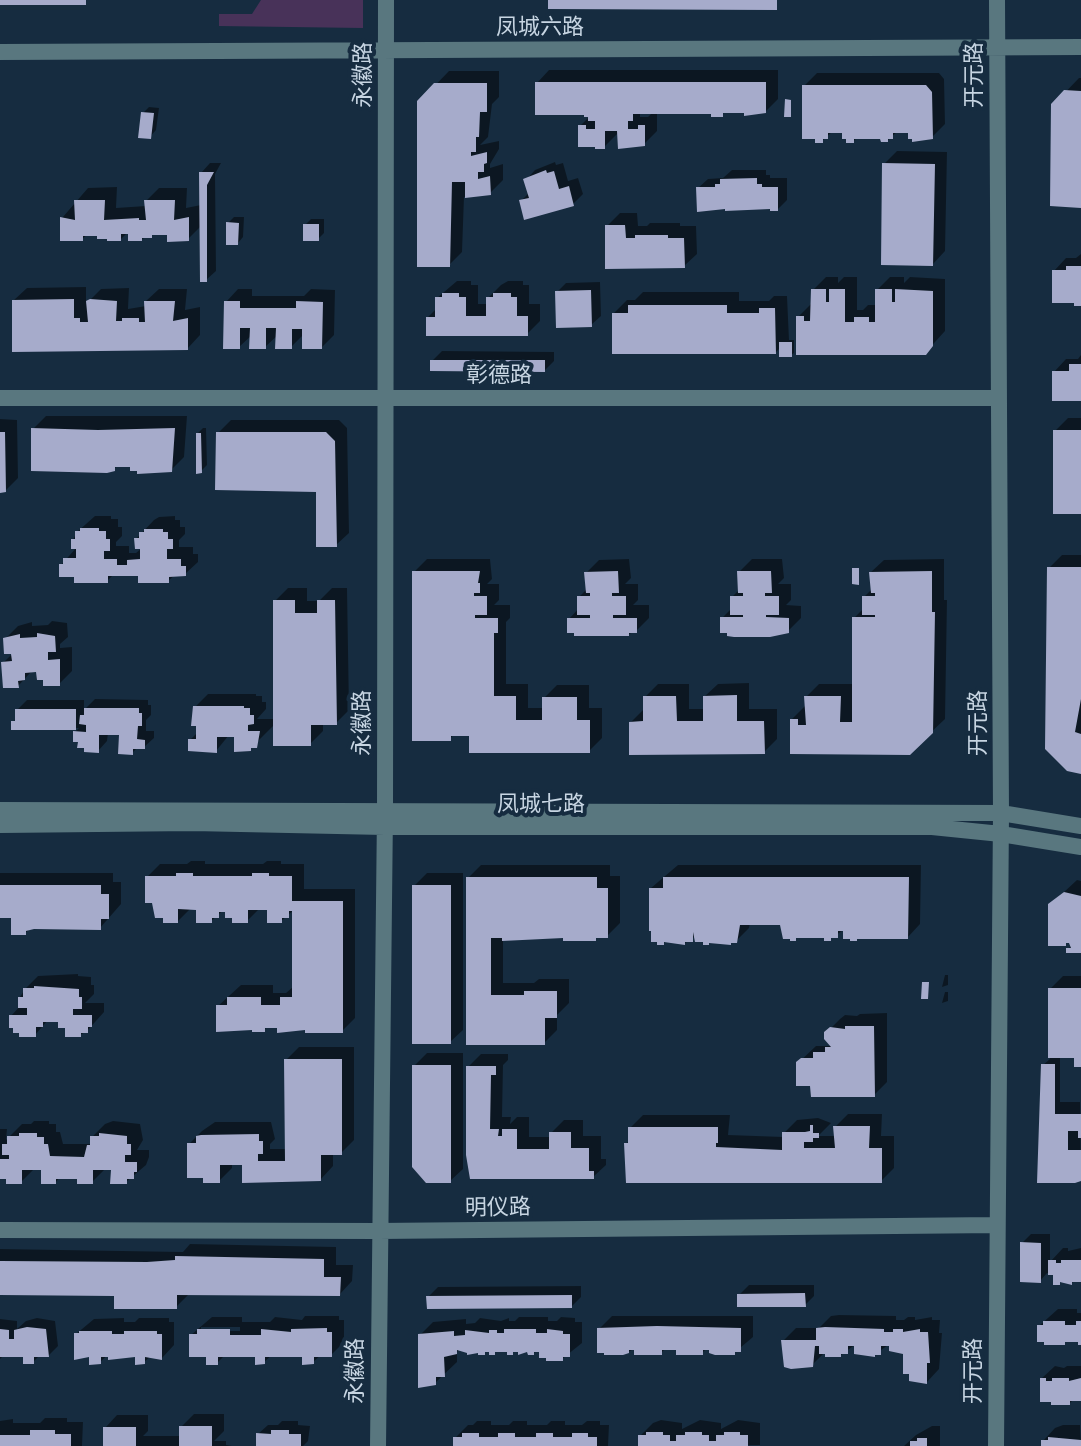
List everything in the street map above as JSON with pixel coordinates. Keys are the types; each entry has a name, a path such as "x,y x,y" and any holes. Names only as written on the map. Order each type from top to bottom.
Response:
{"street":[{"name":"永徽路","path":"378,1446 378,1231 385,820 386,0"},
{"name":"开元路","path":"996,1446 1001,834 997,0"},
{"name":"凤城六路","path":"0,52 1081,47"},
{"name":"彰德路","path":"0,398 999,398"},
{"name":"凤城七路","path":"0,810 385,820 932,827 1081,847"},
{"name":"凤城七路","path":"0,825 1001,813 1081,826"},
{"name":"明仪路","path":"0,1230 378,1231 997,1225"}],"shaded area":[{"path":"261,0 363,0 363,28 219,26 219,14 252,14"}],"building":[{"path":"0,0 86,0 86,5 0,5"},
{"path":"548,0 777,0 777,10 548,9"},
{"path":"535,82 766,82 766,113 744,116 744,113 723,113 723,117 711,117 711,114 633,114 633,121 628,121 628,129 645,125 645,146 618,149 617,131 605,131 605,149 578,147 578,125 595,129 595,121 588,121 584,115 535,115"},
{"path":"434,83 487,83 487,112 480,112 476,152 471,152 471,156 487,152 484,172 478,172 478,179 490,176 491,195 465,198 465,182 452,182 450,267 417,267 417,101"},
{"path":"802,85 926,85 932,92 933,139 912,142 908,139 908,133 893,133 893,139 888,139 888,142 854,139 854,143 846,143 842,133 828,133 828,139 823,139 823,143 815,143 815,139 802,139"},
{"path":"1064,90 1081,91 1081,208 1050,206 1051,104"},
{"path":"785,99 791,100 791,117 784,117"},
{"path":"141,112 154,113 151,139 138,138"},
{"path":"882,163 935,164 933,266 881,265"},
{"path":"546,170 547,173 554,171 559,189 569,186 574,206 524,220 519,200 529,198 523,179"},
{"path":"199,172 214,172 207,185 207,282 200,282"},
{"path":"757,178 757,184 762,184 762,187 778,187 778,211 725,209 697,212 696,187 715,187 715,184 720,184 720,179"},
{"path":"74,200 105,200 104,220 146,220 144,200 175,200 174,220 189,217 189,241 167,242 167,235 152,235 152,238 142,238 142,241 128,241 128,234 121,234 121,241 83,236 83,241 60,241 60,217 75,220"},
{"path":"226,222 239,223 238,245 226,245"},
{"path":"303,224 319,224 319,241 303,241"},
{"path":"605,225 625,225 626,238 668,235 668,238 684,238 685,268 605,269"},
{"path":"1066,266 1081,266 1081,306 1052,303 1052,270 1066,270"},
{"path":"811,289 826,289 826,302 829,302 829,289 845,289 845,322 854,322 854,317 869,317 869,322 875,322 875,289 892,289 892,302 895,302 895,289 933,291 933,346 926,355 796,355 796,316 804,316 804,321 810,321"},
{"path":"591,290 592,327 556,328 555,291"},
{"path":"442,293 459,293 459,297 466,297 466,316 486,316 486,297 493,297 493,293 511,293 511,297 517,297 517,316 528,316 528,336 426,336 426,317 435,317 435,297 442,297"},
{"path":"74,299 74,318 80,318 80,322 88,322 86,301 90,299 117,301 116,321 139,318 139,322 145,322 144,301 175,301 173,321 188,318 188,350 12,352 12,300"},
{"path":"224,301 240,301 240,308 296,308 296,301 323,302 322,349 302,349 302,329 292,329 292,349 275,349 276,328 266,328 266,349 249,349 250,328 240,328 240,349 223,349"},
{"path":"628,305 727,305 727,313 759,313 759,308 775,308 776,354 612,354 612,313 628,313"},
{"path":"779,342 792,342 792,357 779,357"},
{"path":"430,360 545,360 545,372 430,371"},
{"path":"1069,364 1081,364 1081,401 1052,401 1052,371 1069,371"},
{"path":"31,428 175,428 172,472 137,474 137,471 130,471 130,467 115,467 115,471 107,473 31,471"},
{"path":"1053,430 1081,430 1081,514 1053,514"},
{"path":"0,432 5,432 6,492 0,493"},
{"path":"216,432 326,432 335,441 337,547 316,547 316,492 215,490"},
{"path":"196,433 201,433 202,473 196,474"},
{"path":"80,528 106,531 110,551 104,551 104,559 117,559 117,565 127,565 127,560 140,559 140,549 135,549 134,538 139,538 139,532 163,529 163,532 168,532 168,539 173,539 173,549 167,549 167,559 181,559 181,566 186,566 186,576 169,577 169,583 138,583 138,576 108,576 108,583 74,583 74,577 59,577 59,564 63,564 63,558 76,558 76,549 71,549 71,539 75,539 75,531 80,531"},
{"path":"1047,567 1081,567 1081,699 1075,732 1081,734 1081,774 1067,771 1045,749"},
{"path":"852,568 859,568 859,585 852,584"},
{"path":"412,571 480,571 480,593 474,593 474,596 487,596 487,615 475,615 475,618 498,618 498,633 494,633 494,696 516,696 516,720 542,720 542,697 577,697 577,720 590,720 590,753 469,753 469,736 451,736 451,741 412,741"},
{"path":"618,571 619,593 612,593 612,596 626,596 626,615 613,615 613,618 637,618 637,633 629,633 629,636 574,636 574,633 567,633 567,618 590,618 590,615 577,615 577,596 590,596 586,593 584,572"},
{"path":"737,571 771,571 772,593 765,593 765,596 779,596 779,615 766,617 789,618 789,633 770,637 734,637 720,633 720,617 743,617 730,615 730,596 743,596 743,593 738,593"},
{"path":"932,571 932,612 935,612 933,733 910,755 790,754 790,719 798,719 798,725 806,725 804,696 841,696 840,722 852,722 852,617 875,617 862,615 862,596 875,596 871,593 869,572"},
{"path":"273,600 295,600 295,613 317,613 317,600 335,600 337,725 311,725 311,746 273,746"},
{"path":"37,633 55,636 56,652 48,652 48,660 60,659 60,686 43,686 43,680 37,680 36,672 25,673 25,680 18,681 19,688 3,688 1,662 12,661 11,654 4,654 3,638 20,634 20,638 37,637"},
{"path":"737,695 737,721 764,721 765,754 629,755 629,722 643,721 643,696 676,696 677,721 703,721 703,696"},
{"path":"193,706 250,708 254,724 248,725 248,731 260,731 257,748 234,752 234,737 217,737 217,753 188,751 188,739 196,739 196,726 191,726"},
{"path":"84,708 139,708 142,726 138,726 137,739 145,740 145,749 133,749 133,755 118,754 119,735 99,735 99,753 77,748 78,742 73,742 73,731 86,732 86,725 79,724"},
{"path":"15,709 76,709 76,730 11,730"},
{"path":"176,873 193,873 193,876 269,873 269,876 292,876 292,901 343,901 343,1033 305,1033 305,1030 277,1033 277,1028 265,1028 265,1032 216,1032 216,1005 227,1005 227,997 261,997 261,1005 280,1005 280,997 292,997 292,911 289,911 289,918 282,918 282,923 267,923 267,910 248,910 248,923 232,923 232,918 225,918 225,912 219,912 219,918 212,918 212,923 196,923 196,910 178,909 178,923 163,923 163,918 155,918 152,903 145,903 145,876 176,876"},
{"path":"466,877 597,877 597,888 608,888 608,938 596,938 596,941 563,941 563,938 502,941 502,938 491,938 491,995 557,991 557,1018 545,1018 545,1045 466,1045"},
{"path":"663,877 909,877 908,939 850,941 843,939 843,931 838,931 838,938 831,938 831,941 796,938 796,941 790,941 783,939 780,925 740,925 737,943 731,945 703,945 703,942 695,942 693,932 693,942 685,942 685,945 664,942 664,945 657,945 657,942 651,942 649,931 649,888 663,888"},
{"path":"0,885 101,885 101,894 109,894 109,919 101,919 101,930 34,929 26,931 26,935 11,935 11,918 0,918"},
{"path":"412,885 451,885 451,1044 412,1044"},
{"path":"1064,892 1081,896 1081,953 1066,953 1066,948 1071,948 1069,943 1066,946 1048,946 1048,904"},
{"path":"922,982 929,982 928,999 921,999"},
{"path":"23,988 79,989 82,1009 73,1009 73,1015 92,1015 92,1027 88,1027 88,1033 81,1033 81,1037 65,1037 65,1028 58,1028 58,1022 43,1022 43,1027 36,1027 36,1037 19,1037 19,1033 13,1033 13,1028 9,1028 9,1015 27,1015 27,1008 18,1008 18,997 23,997"},
{"path":"1048,988 1081,988 1081,1067 1074,1067 1074,1058 1048,1058"},
{"path":"845,1026 874,1026 875,1097 811,1097 810,1086 796,1086 796,1062 801,1058 813,1058 813,1052 825,1052 825,1047 831,1047 824,1039 824,1032 830,1027 845,1029"},
{"path":"284,1059 342,1059 342,1155 321,1155 321,1181 242,1183 242,1165 220,1165 220,1183 203,1183 203,1178 187,1178 187,1143 196,1143 196,1136 201,1135 259,1134 259,1141 263,1141 263,1154 258,1154 258,1161 285,1161"},
{"path":"1041,1064 1055,1064 1055,1114 1081,1114 1081,1138 1078,1138 1078,1131 1068,1131 1068,1150 1081,1150 1081,1181 1075,1183 1037,1183"},
{"path":"412,1065 451,1065 451,1183 426,1183 412,1167"},
{"path":"466,1066 496,1066 496,1075 491,1075 490,1129 499,1129 498,1136 502,1136 502,1129 517,1129 517,1149 549,1149 549,1132 571,1132 571,1148 589,1148 589,1171 594,1171 594,1179 470,1179 466,1155"},
{"path":"810,1125 813,1125 813,1133 819,1133 819,1138 804,1142 804,1148 835,1148 833,1126 870,1126 869,1148 882,1148 882,1183 626,1183 624,1143 628,1143 628,1127 718,1127 716,1147 782,1150 782,1132 810,1131"},
{"path":"19,1133 37,1133 37,1137 44,1137 50,1156 84,1157 87,1145 90,1145 90,1136 99,1136 99,1133 127,1136 131,1155 125,1155 125,1162 137,1162 137,1172 134,1172 134,1179 127,1179 127,1184 110,1184 111,1170 93,1170 93,1184 77,1184 77,1179 56,1179 56,1184 41,1184 41,1170 22,1170 22,1184 6,1184 6,1179 0,1179 0,1159 9,1159 9,1155 2,1155 2,1144 7,1144 7,1136 19,1136"},
{"path":"1020,1242 1041,1243 1041,1283 1020,1282"},
{"path":"175,1256 324,1259 324,1277 341,1277 340,1296 177,1295 177,1309 114,1309 114,1296 0,1295 0,1261 147,1262 175,1260"},
{"path":"1048,1260 1061,1263 1061,1260 1081,1260 1081,1282 1053,1285 1053,1275 1048,1275"},
{"path":"805,1293 806,1307 737,1307 737,1294"},
{"path":"572,1295 572,1308 427,1309 426,1296"},
{"path":"1043,1321 1065,1321 1065,1325 1076,1325 1076,1321 1081,1321 1081,1345 1078,1342 1044,1345 1044,1342 1037,1342 1037,1325 1043,1325"},
{"path":"27,1327 46,1329 49,1357 34,1357 34,1364 23,1364 23,1357 0,1357 0,1329 9,1330 9,1339 14,1339 14,1330"},
{"path":"327,1328 327,1332 332,1332 332,1357 314,1357 314,1364 302,1365 302,1357 265,1357 265,1364 255,1365 255,1357 218,1357 218,1365 206,1365 206,1357 189,1357 189,1334 197,1334 197,1329 230,1329 230,1335 261,1335 261,1329 291,1332 291,1329"},
{"path":"597,1328 741,1328 741,1352 735,1352 735,1355 715,1355 709,1350 703,1350 703,1355 676,1355 676,1350 662,1350 662,1355 634,1355 634,1350 623,1355 597,1353"},
{"path":"816,1328 884,1329 884,1332 920,1329 920,1332 928,1332 930,1363 927,1363 927,1384 909,1381 909,1374 903,1374 903,1354 889,1351 889,1346 881,1346 881,1355 875,1357 854,1354 854,1346 848,1346 848,1354 825,1357 825,1354 819,1354 819,1346 815,1346 813,1367 784,1367 781,1340 816,1340"},
{"path":"504,1329 536,1329 536,1333 547,1333 547,1329 563,1331 563,1334 570,1334 570,1357 563,1357 563,1361 546,1361 546,1358 539,1358 539,1352 534,1352 534,1355 527,1352 507,1355 507,1352 495,1352 495,1355 489,1355 485,1352 485,1355 467,1355 457,1350 457,1354 444,1357 445,1377 436,1377 436,1385 418,1388 418,1334 454,1331 454,1336 465,1335 465,1330 489,1333 489,1330 497,1330 497,1333 504,1333"},
{"path":"124,1331 157,1331 157,1334 162,1334 162,1360 145,1357 145,1364 135,1365 135,1357 108,1360 108,1357 101,1357 101,1364 89,1365 89,1357 74,1360 74,1333 124,1334"},
{"path":"1040,1378 1052,1381 1052,1378 1069,1378 1069,1381 1081,1378 1081,1401 1070,1401 1070,1405 1040,1402"},
{"path":"179,1426 212,1426 212,1446 179,1446"},
{"path":"103,1427 136,1427 136,1446 103,1446"},
{"path":"30,1430 55,1430 55,1434 71,1434 71,1446 0,1446 0,1435 30,1435"},
{"path":"271,1430 301,1434 301,1446 256,1446 256,1433 271,1434"},
{"path":"646,1432 663,1432 663,1435 670,1435 670,1441 676,1441 676,1435 702,1432 702,1435 709,1435 709,1441 716,1441 716,1435 724,1435 724,1432 740,1432 740,1435 748,1435 748,1446 638,1446 638,1435 646,1435"},
{"path":"462,1433 479,1433 479,1437 515,1433 515,1437 536,1437 536,1433 553,1433 553,1437 572,1437 572,1433 588,1433 588,1437 597,1437 597,1446 453,1446 453,1437 462,1437"},
{"path":"1048,1437 1081,1440 1081,1446 1041,1446 1041,1440 1048,1440"},
{"path":"917,1438 927,1438 927,1446 910,1446 910,1441 917,1441"}]}
